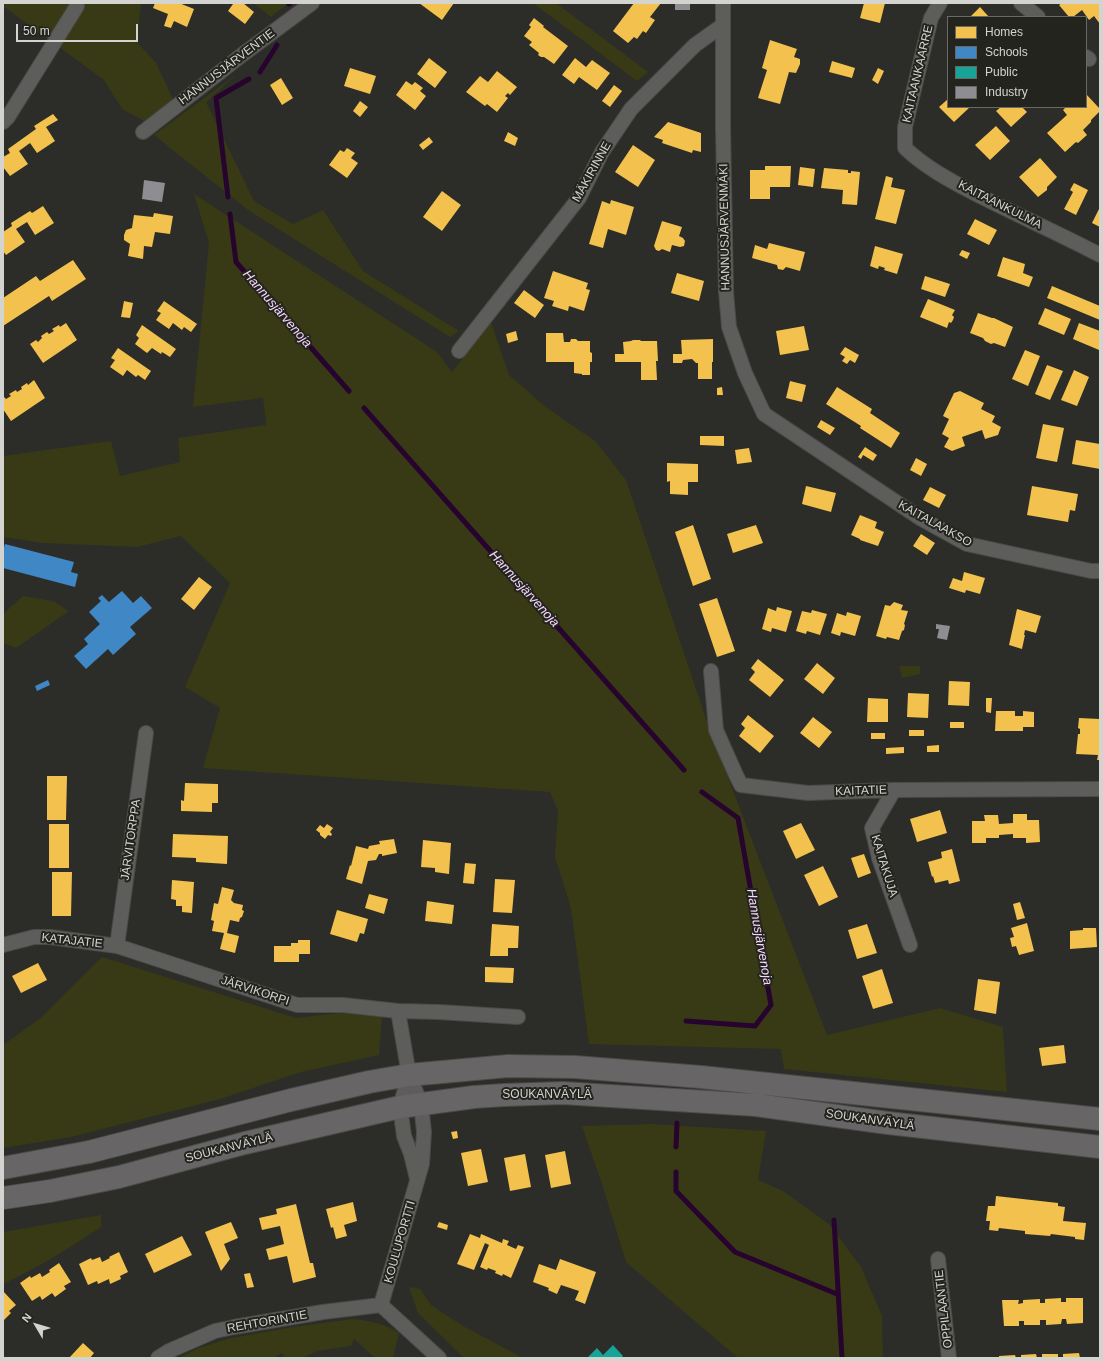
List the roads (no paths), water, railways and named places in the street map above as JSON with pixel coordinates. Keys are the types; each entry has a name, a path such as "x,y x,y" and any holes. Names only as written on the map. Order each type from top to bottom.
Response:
{"main road":[{"name":"SOUKANVÄYLÄ","path":"3,1168 89,1152 291,1100 369,1082 409,1075 508,1066 575,1067 701,1077 1100,1120"},
{"name":"SOUKANVÄYLÄ","path":"3,1198 50,1191 119,1177 245,1143 400,1107 504,1095 563,1093 756,1105 903,1125 1100,1147"}],"street":[{"name":"HANNUSJÄRVENTIE","path":"143,132 312,3"},
{"name":"HANNUSJÄRVENMÄKI","path":"723,3 723,128 726,290 729,327 745,373 764,414 788,431"},
{"name":"KAITAANKAARRE","path":"905,148 905,127 931,18 940,3"},
{"path":"1021,3 1037,16"},
{"path":"3,122 8,117 77,6"},
{"name":"MÄKIRINNE","path":"459,351 579,198 602,152 631,109 695,45 723,25"},
{"name":"KAITAANKULMA","path":"905,148 931,169 957,184 1100,255"},
{"name":"KAITALAAKSO","path":"788,431 920,518 967,544 1090,571 1100,571"},
{"name":"KAITATIE","path":"711,671 716,730 741,785 808,793 894,790 1100,789"},
{"name":"JÄRVITORPPA","path":"117,946 146,733"},
{"name":"KAITAKUJA","path":"894,790 872,828 879,858 910,945"},
{"name":"KATAJATIE","path":"3,945 34,937 50,937 117,946"},
{"name":"JÄRVIKORPI","path":"117,946 297,1005 343,1005 398,1011 518,1017"},
{"path":"398,1011 409,1075 400,1107 404,1136 417,1179"},
{"name":"KOULUPORTTI","path":"381,1305 422,1164 424,1132 421,1104 409,1075"},
{"name":"OPPILAANTIE","path":"938,1259 949,1358"},
{"path":"381,1305 439,1358"},
{"name":"REHTORINTIE","path":"158,1358 169,1351 195,1339 221,1330 324,1312 381,1305"}],"waterway":[{"name":"Hannusjärvenoja","path":"260,72 277,45"},
{"name":"Hannusjärvenoja","path":"228,197 216,98 249,79"},
{"name":"Hannusjärvenoja","path":"230,214 236,262 349,391"},
{"name":"Hannusjärvenoja","path":"364,408 684,770"},
{"name":"Hannusjärvenoja","path":"686,1021 755,1026 771,1005 738,818 702,792"},
{"name":"Hannusjärvenoja","path":"676,1147 677,1123"},
{"name":"Hannusjärvenoja","path":"676,1172 676,1191 735,1252 837,1294"},
{"path":"834,1220 842,1358"}]}
